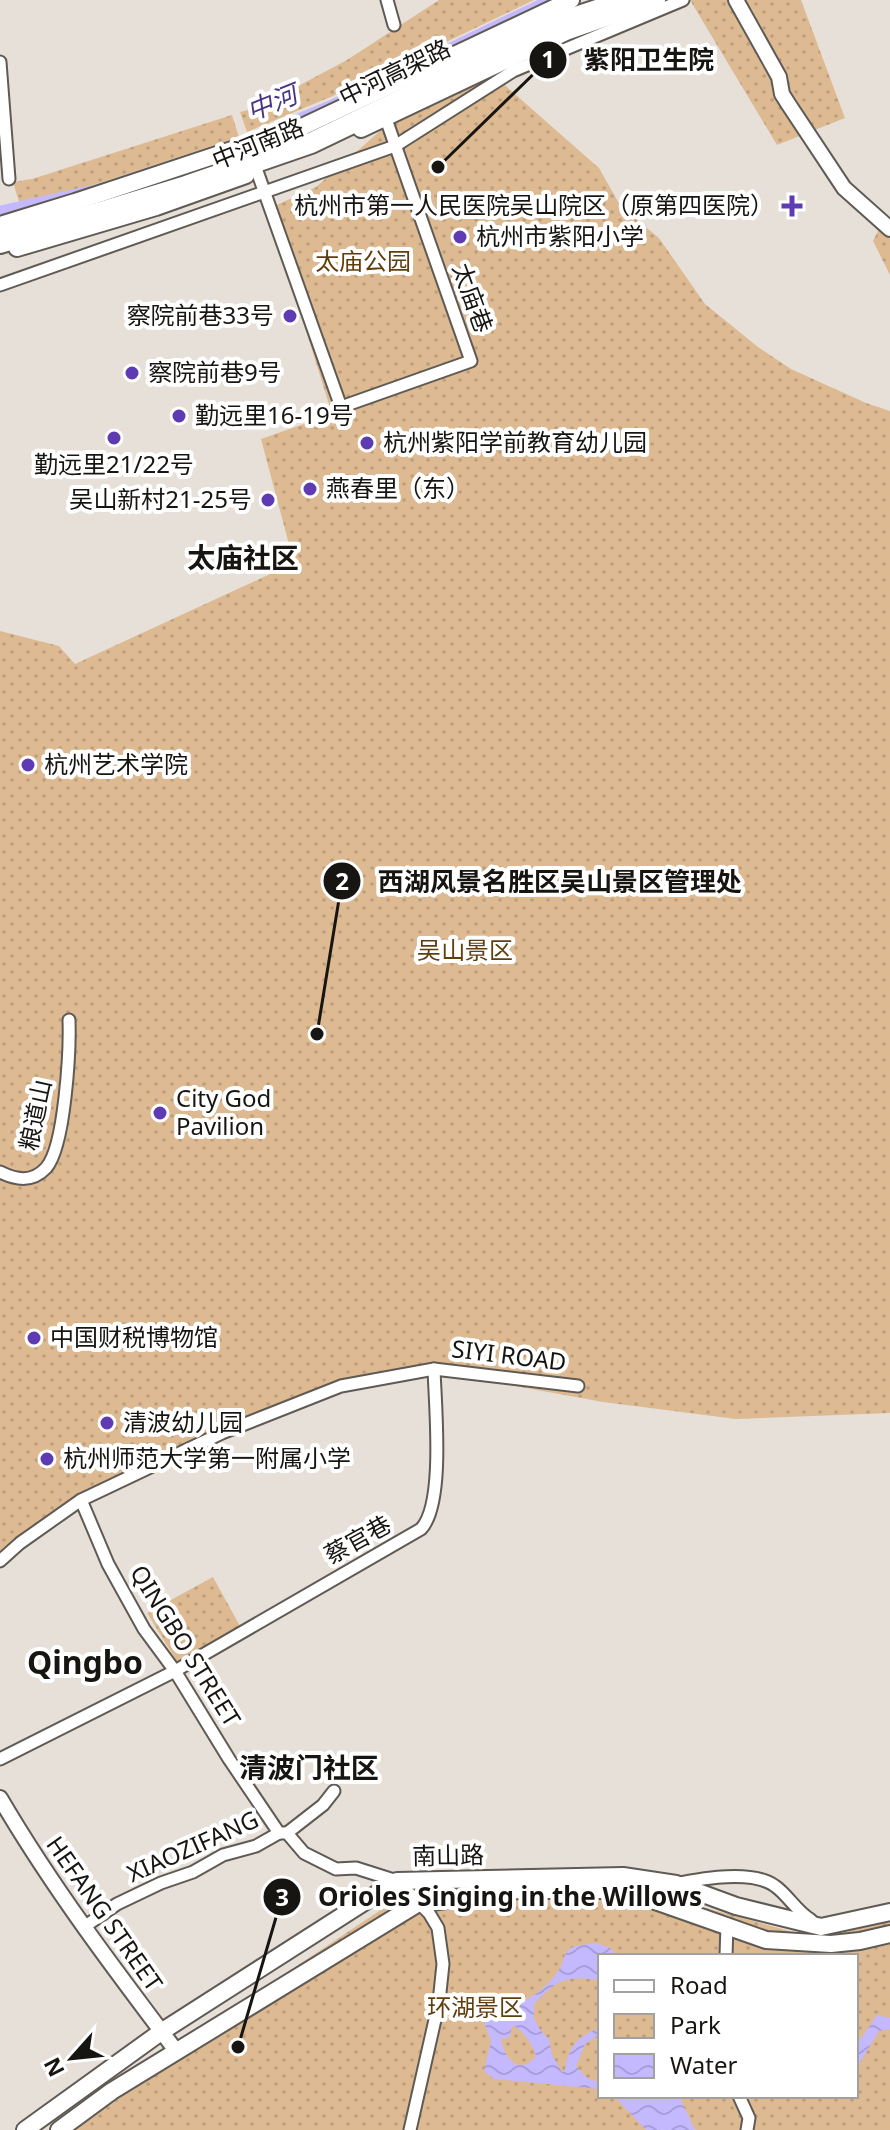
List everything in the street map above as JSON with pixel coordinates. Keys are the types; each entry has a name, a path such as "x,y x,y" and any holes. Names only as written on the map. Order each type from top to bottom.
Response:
{"highway":[{"name":"中河高架路","path":"0,232 305,134 563,11 596,0"},
{"name":"中河高架路","path":"0,243 186,186 311,143 567,20 627,0"}],"main road":[{"name":"中河南路","path":"0,225 304,126 571,0"},
{"name":"中河南路","path":"0,252 156,207 257,171 386,119 566,32 657,0"},
{"name":"南山路","path":"25,2130 161,2032 397,1881 623,1876 676,1884 736,1906 821,1927 890,1912"},
{"path":"59,2130 112,2091 417,1904 518,1890 624,1890 766,1940 831,1944 890,1934"}],"street":[{"path":"387,0 394,25"},
{"path":"0,285 395,146 513,71 683,0"},
{"path":"736,0 779,77 782,94 844,188 890,229"},
{"path":"0,62 9,179"},
{"name":"太庙巷","path":"264,191 341,407 471,361 386,119"},
{"path":"257,171 264,191"},
{"name":"粮道山","path":"0,1172 15,1179 27,1179 46,1168 52,1157 70,1052 69,1020"},
{"name":"SIYI ROAD","path":"0,1561 81,1500 222,1433 341,1386 434,1369 578,1386"},
{"name":"蔡官巷","path":"175,1671 407,1538 429,1521 436,1479 434,1369"},
{"name":"QINGBO STREET","path":"81,1500 108,1564 144,1629 175,1671 229,1759 283,1833 304,1853 336,1869 356,1868 397,1881"},
{"path":"0,1759 175,1671"},
{"name":"XIAOZIFANG","path":"84,1927 117,1904 161,1883 283,1833 323,1805 334,1791"},
{"name":"HEFANG STREET","path":"0,1798 28,1846 84,1927 177,2052"},
{"path":"632,1893 724,1877 753,1877 775,1885 800,1913 821,1927"},
{"path":"397,1881 429,1913 438,1928 443,1964 439,2002 410,2130"},
{"path":"726,1954 727,1924"},
{"path":"740,2098 749,2118 747,2130"}],"green space":[{"path":"439,0 534,0 335,95 247,132 240,112 257,108 347,60"},
{"name":"吴山景区","path":"657,0 683,0 499,80 599,168 621,207 659,238 705,304 791,369 890,411 890,1413 736,1419 603,1402 416,1371 299,1400 95,1494 0,1557 0,631 59,646 75,664 294,563 261,439 332,414 268,209 316,187 387,125 391,116"},
{"path":"690,0 801,0 845,118 777,145"},
{"path":"232,115 239,137 90,186 19,202 13,182 32,179"},
{"path":"879,229 890,235 890,275 873,241"},
{"path":"213,1577 241,1628 179,1665 147,1613"},
{"name":"环湖景区","path":"612,1882 804,1935 834,1935 890,1920 890,2130 51,2130 391,1903 437,1887"}],"water":[{"path":"596,1943 610,1948 615,1954 598,1954 598,1980 570,1979 550,1989 534,2004 534,2019 549,2039 552,2055 562,2072 575,2044 598,2029 598,2035 585,2044 576,2066 588,2079 598,2082 598,2089 494,2079 484,2071 491,2041 480,2011 493,1999 523,2000 531,1997 553,1978 565,1955 576,1946","holes":["512,2026 533,2047 536,2056 524,2065 518,2065 509,2058 501,2039 510,2037"]},
{"path":"877,2015 890,2018 890,2029 879,2031 858,2066 858,2043"},
{"path":"616,2098 680,2098 695,2130 646,2130"}],"waterway":[{"name":"中河","path":"272,129 330,105 548,0"},
{"name":"中河","path":"0,210 91,190"}],"place":[{"name":"紫阳卫生院","path":"438,167"},
{"name":"杭州市第一人民医院吴山院区（原第四医院）","path":"792,206"},
{"name":"杭州市紫阳小学","path":"460,237"},
{"name":"察院前巷33号","path":"290,316"},
{"name":"察院前巷9号","path":"132,373"},
{"name":"勤远里16-19号","path":"179,416"},
{"name":"勤远里21/22号","path":"114,438"},
{"name":"杭州紫阳学前教育幼儿园","path":"367,443"},
{"name":"燕春里（东）","path":"310,489"},
{"name":"吴山新村21-25号","path":"268,500"},
{"name":"杭州艺术学院","path":"28,765"},
{"name":"西湖风景名胜区吴山景区管理处","path":"317,1034"},
{"name":"City God Pavilion","path":"160,1113"},
{"name":"中国财税博物馆","path":"34,1338"},
{"name":"清波幼儿园","path":"107,1423"},
{"name":"杭州师范大学第一附属小学","path":"47,1459"},
{"name":"Orioles Singing in the Willows","path":"238,2047"}],"district":[{"name":"太庙社区","path":"243,558"},
{"name":"Qingbo","path":"85,1663"},
{"name":"清波门社区","path":"309,1768"}],"park label":[{"name":"太庙公园","path":"363,262"}]}
